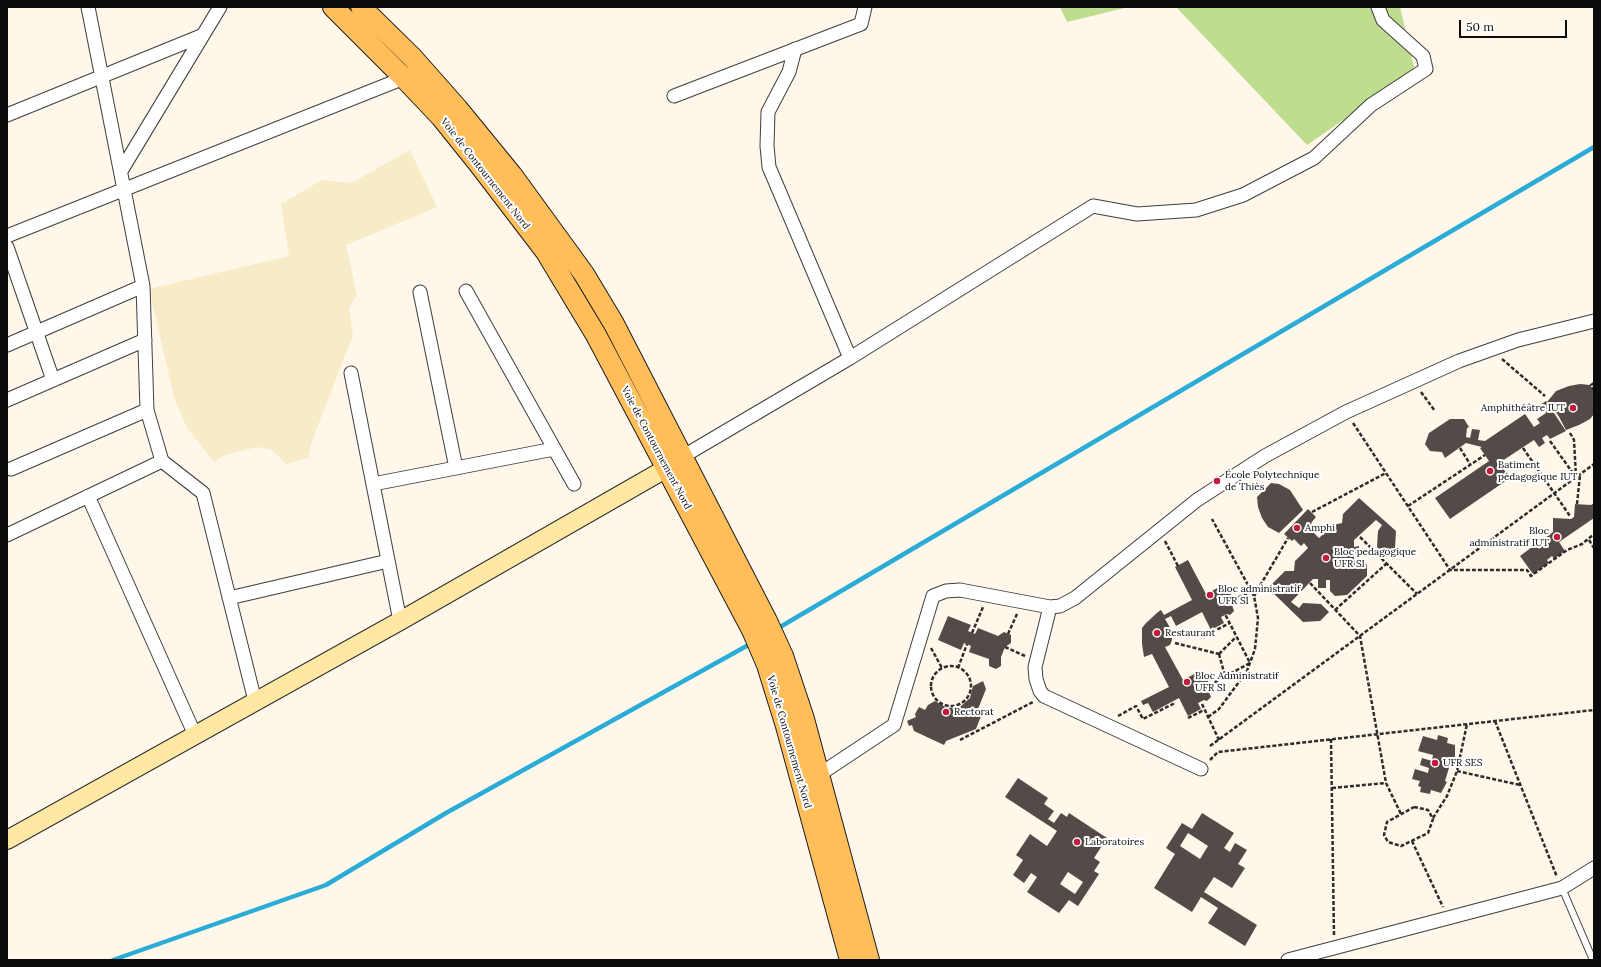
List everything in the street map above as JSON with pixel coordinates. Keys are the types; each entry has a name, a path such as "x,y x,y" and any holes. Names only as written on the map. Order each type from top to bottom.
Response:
{"main road":[{"name":"Voie de Contournement Nord","path":"333,7 404,78 451,129 512,205 546,252 674,463 759,626 804,719 810,780 850,960"},
{"name":"Voie de Contournement Nord","path":"361,7 412,57 458,109 512,175 584,274 614,324 674,463"},
{"name":"Voie de Contournement Nord","path":"810,780 869,960"}],"street":[{"path":"88,7 143,286 147,410 162,461 203,493 255,701"},
{"path":"121,171 220,7"},
{"path":"674,96 861,24 865,7"},
{"path":"7,840 400,621 674,463 850,358 1093,206 1138,214 1196,210 1243,195 1314,158 1371,105 1426,69 1422,56 1383,20 1378,7"},
{"path":"7,115 202,36"},
{"path":"795,49 789,72 768,112 767,146 769,167 850,358"},
{"path":"7,236 404,78"},
{"path":"7,247 53,380"},
{"path":"7,345 143,286"},
{"path":"466,291 574,484"},
{"path":"420,292 456,468"},
{"path":"810,780 894,725 933,596 946,591 960,590 1050,607 1060,606 1075,598 1197,500 1265,456 1346,412 1459,361 1518,340 1594,321"},
{"path":"7,400 145,340"},
{"path":"352,373 400,621"},
{"path":"11,469 147,410"},
{"path":"373,484 554,449"},
{"path":"7,535 162,461"},
{"path":"88,496 195,735"},
{"path":"229,598 388,561"},
{"path":"1050,607 1035,667 1036,679 1040,691 1044,696 1201,770"},
{"path":"1288,960 1562,888 1594,868"}],"lane":[{"path":"1562,888 1593,960"}],"path":[{"path":"1491,350 1545,396"},
{"path":"1413,382 1435,411"},
{"path":"1594,383 1591,385 1594,390"},
{"path":"1346,412 1450,570"},
{"path":"1570,433 1574,440 1576,478"},
{"path":"1550,441 1576,478"},
{"path":"1460,448 1470,464"},
{"path":"1523,448 1570,516"},
{"path":"1408,506 1485,455"},
{"path":"1210,746 1594,464"},
{"path":"1312,512 1386,473"},
{"path":"1577,504 1580,474"},
{"path":"1208,717 1219,709 1229,698 1247,671 1255,649 1258,618 1254,596 1212,519"},
{"path":"1159,531 1178,566"},
{"path":"1450,570 1527,570 1531,576 1567,550 1588,540 1594,534"},
{"path":"1360,537 1417,594"},
{"path":"1254,596 1288,538"},
{"path":"1588,540 1594,548"},
{"path":"1336,610 1386,564"},
{"path":"1310,582 1360,636 1386,783 1401,814"},
{"path":"1228,603 1251,591"},
{"path":"972,633 987,596"},
{"path":"1008,634 1023,602"},
{"path":"1226,614 1250,663"},
{"path":"1212,632 1230,623"},
{"path":"1219,654 1236,637"},
{"path":"1175,643 1219,654"},
{"path":"958,668 967,644"},
{"path":"1005,647 1036,661"},
{"path":"1219,654 1225,676"},
{"path":"1204,688 1250,663"},
{"path":"948,666 958,668 966,672 969,677 971,683 969,695 965,700 954,706 942,703 933,695 932,683 934,677 942,668 948,666"},
{"path":"960,740 1044,696"},
{"path":"1102,724 1136,706 1143,719 1175,703"},
{"path":"1202,704 1219,740"},
{"path":"1188,718 1204,710"},
{"path":"1201,770 1218,752 1594,710"},
{"path":"1495,721 1562,888"},
{"path":"1433,819 1428,810 1414,807 1387,822 1384,835 1388,842 1401,846 1428,833 1433,819 1446,796 1457,771 1467,724"},
{"path":"1331,739 1334,948"},
{"path":"1457,771 1520,785"},
{"path":"1332,788 1386,783"},
{"path":"1412,841 1449,918"}],"shaded area":[{"path":"410,150 437,207 346,245 357,295 349,308 353,335 312,441 308,458 286,464 272,450 257,447 225,455 214,462 187,428 174,397 149,289 289,256 281,204 322,180 351,183"}],"green space":[{"path":"1060,7 1129,7 1067,22"},
{"path":"1176,7 1400,7 1415,71 1307,145"}],"building":[{"name":"Amphithéâtre IUT","path":"1580,384 1590,385 1594,391 1594,414 1590,419 1566,430 1558,415 1547,402 1556,391"},
{"name":"Batiment pédagogique IUT","path":"1546,401 1566,431 1550,439 1547,435 1542,438 1545,443 1539,447 1534,440 1499,463 1510,478 1450,519 1435,498 1489,461 1480,448 1482,447 1466,443 1445,458 1442,452 1430,451 1425,444 1429,433 1450,419 1464,419 1469,427 1467,428 1466,437 1470,438 1472,429 1480,430 1478,440 1485,441 1525,414 1534,427 1540,423 1537,419 1546,413 1540,405"},
{"path":"1271,483 1279,484 1290,490 1303,510 1279,533 1268,527 1262,518 1258,507 1257,497"},
{"name":"Bloc pedagogique UFR SI","path":"1359,498 1396,531 1395,548 1387,556 1377,547 1378,531 1382,525 1376,520 1354,540 1354,547 1359,546 1359,554 1354,554 1354,560 1362,560 1367,565 1367,576 1347,595 1335,596 1330,591 1330,580 1326,580 1326,588 1318,588 1318,579 1313,579 1291,602 1299,608 1303,603 1321,604 1329,612 1320,621 1303,622 1268,588 1285,571 1294,571 1295,561 1308,548 1304,543 1301,546 1294,539 1292,541 1284,534 1308,509 1316,517 1311,523 1318,530 1314,533 1319,538 1333,525 1342,523 1343,514"},
{"name":"Bloc administratif IUT","path":"1594,503 1594,518 1559,542 1565,551 1554,559 1552,556 1547,560 1549,563 1533,574 1520,556 1536,544 1539,549 1544,545 1541,541 1553,532 1553,518 1571,519 1574,517 1575,504 1591,505"},
{"path":"1188,560 1206,594 1225,584 1232,597 1226,600 1229,605 1232,605 1234,611 1230,615 1227,614 1221,617 1224,623 1211,630 1202,612 1176,626 1171,616 1165,619 1172,631 1172,640 1170,645 1165,647 1183,680 1202,670 1209,683 1203,686 1206,691 1209,692 1211,697 1207,701 1204,700 1198,703 1201,709 1188,716 1179,698 1153,712 1148,703 1143,705 1141,701 1169,687 1152,654 1144,657 1142,628 1161,610 1164,615 1192,600 1175,567"},
{"path":"948,616 971,625 968,631 975,634 978,628 998,636 1004,632 1011,635 1011,643 1005,647 1001,657 1001,666 996,669 989,666 989,659 969,652 971,646 964,643 961,650 938,640"},
{"name":"Rectorat","path":"983,681 986,689 976,714 981,716 976,729 946,741 944,745 914,731 912,725 909,726 907,721 916,717 915,714 919,707 925,710 928,705 935,701 947,708 960,707 970,698 973,686"},
{"name":"UFR SES","path":"1438,735 1448,738 1447,743 1455,745 1455,758 1452,758 1445,781 1447,782 1441,793 1431,790 1430,794 1420,792 1421,787 1418,786 1420,781 1412,779 1415,769 1428,773 1429,768 1420,765 1422,758 1432,761 1433,755 1418,751 1423,736 1437,740"},
{"name":"Laboratoires","path":"1018,778 1048,798 1044,804 1054,811 1048,819 1054,823 1061,813 1067,817 1069,813 1107,838 1094,858 1100,862 1094,871 1099,874 1078,906 1069,900 1059,913 1027,892 1037,877 1031,873 1024,883 1013,875 1023,860 1016,855 1030,834 1047,846 1057,831 1005,797","holes":["1068,872 1083,882 1075,894 1060,884"]},
{"name":"Laboratoires","path":"1202,813 1234,833 1224,848 1230,852 1235,843 1247,850 1238,864 1245,868 1232,888 1214,877 1204,892 1257,925 1245,946 1208,923 1218,908 1201,897 1192,912 1154,888 1175,854 1166,848 1182,823 1192,829","holes":["1188,833 1208,846 1200,859 1180,846"]}],"waterway":[{"path":"775,630 1594,147"},
{"path":"113,960 326,885 446,813 752,643"}],"place":[{"name":"Amphithéâtre IUT","path":"1573,408"},
{"name":"Batiment pédagogique IUT","path":"1490,471"},
{"name":"École Polytechnique de Thiès","path":"1217,481"},
{"name":"Amphi","path":"1297,528"},
{"name":"Bloc administratif IUT","path":"1557,537"},
{"name":"Bloc pedagogique UFR SI","path":"1326,558"},
{"name":"Bloc administratif UFR SI","path":"1210,595"},
{"name":"Restaurant","path":"1157,633"},
{"name":"Bloc Administratif UFR SI","path":"1187,682"},
{"name":"Rectorat","path":"946,712"},
{"name":"UFR SES","path":"1435,763"},
{"name":"Laboratoires","path":"1077,842"}]}
